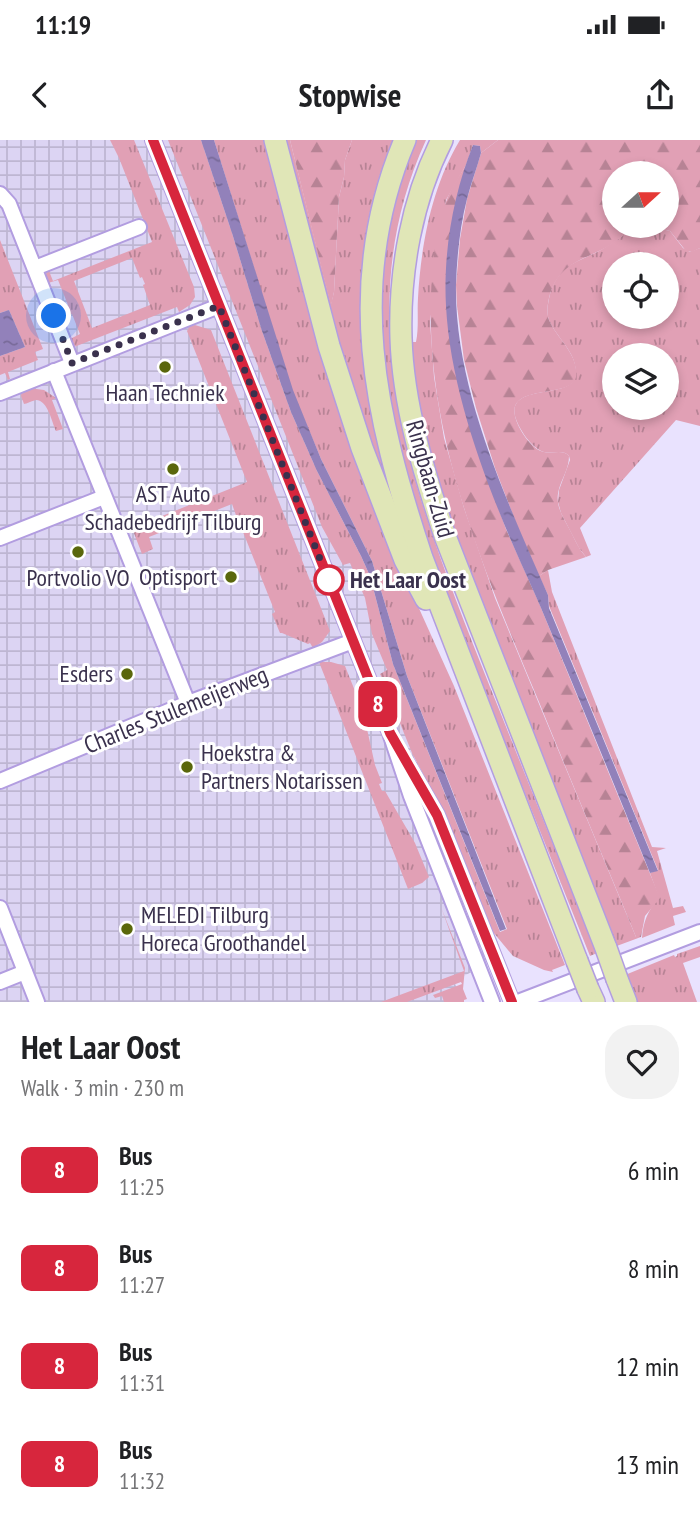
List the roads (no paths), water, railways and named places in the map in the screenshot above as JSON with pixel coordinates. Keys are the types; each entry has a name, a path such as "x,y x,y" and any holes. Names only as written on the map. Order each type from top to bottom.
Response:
{"main road":[{"path":"275,140 329,346 370,470 405,560 462,662"},
{"name":"Ringbaan-Zuid","path":"405,140 391,172 381,209 371,279 371,338 381,408 400,491 422,558 591,995"},
{"name":"Ringbaan-Zuid","path":"442,140 420,194 408,245 403,288 401,338 405,382 413,424 426,479 445,536 626,1002"}],"street":[{"path":"152,140 390,733 411,796 492,1002"},
{"path":"0,194 9,204 72,363"},
{"path":"35,268 139,227"},
{"path":"0,393 219,306"},
{"path":"54,371 188,703"},
{"path":"0,538 104,497"},
{"name":"Charles Stulemeijerweg","path":"0,781 188,703 353,641"},
{"path":"390,733 437,815 512,1002"},
{"path":"0,908 37,1002"},
{"path":"518,1002 700,932"},
{"path":"0,982 25,972"}],"water":[{"path":"201,140 214,140 293,390 321,459 372,561 407,676 506,929 500,931 393,664 370,576 317,471 291,412"},
{"path":"473,145 480,146 481,153 462,220 456,284 458,323 473,403 500,483 548,595 549,608 658,871 650,873 501,517 479,459 461,397 449,336 445,286 451,224"},
{"path":"9,310 25,347 0,356 0,313"}],"place":[{"name":"Haan Techniek","path":"165,367"},
{"name":"AST Auto Schadebedrijf Tilburg","path":"173,469"},
{"name":"Portvolio VO","path":"78,552"},
{"name":"Optisport","path":"231,577"},
{"name":"Het Laar Oost","path":"329,580"},
{"name":"Esders","path":"127,674"},
{"name":"Hoekstra & Partners Notarissen","path":"187,767"},
{"name":"MELEDI Tilburg Horeca Groothandel","path":"127,929"}]}
